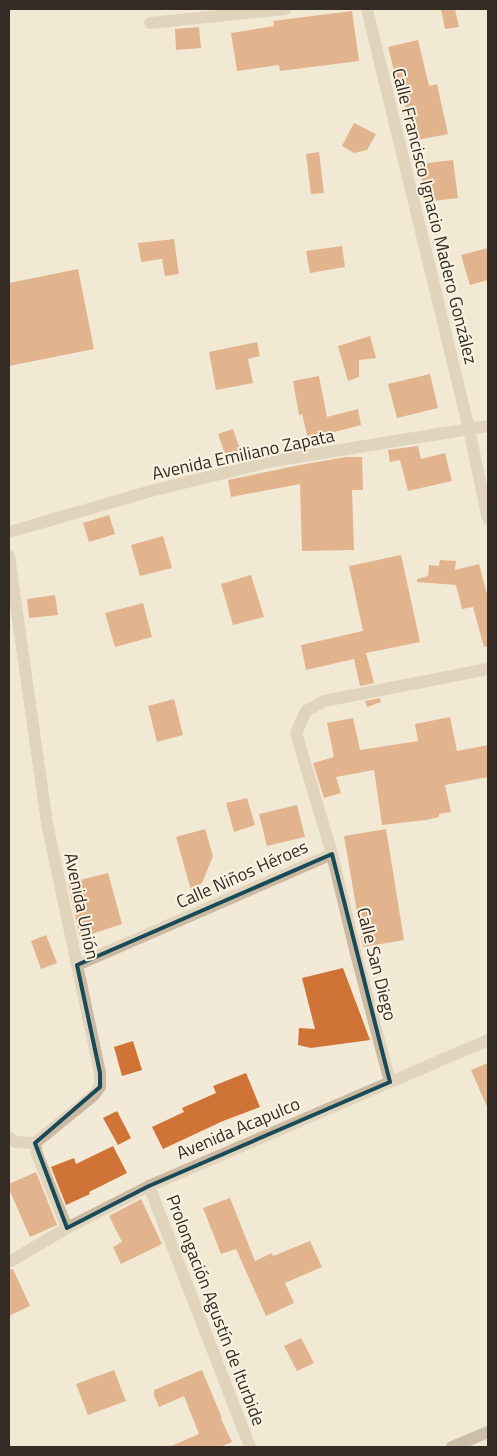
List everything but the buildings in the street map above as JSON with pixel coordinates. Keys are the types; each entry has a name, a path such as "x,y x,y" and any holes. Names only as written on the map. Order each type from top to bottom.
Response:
{"main road":[{"path":"452,1447 488,1432"}],"street":[{"path":"150,23 285,9"},
{"name":"Calle Francisco Ignacio Madero González","path":"367,9 469,429 488,520"},
{"name":"Avenida Emiliano Zapata","path":"9,532 151,491 273,462 488,426"},
{"name":"Avenida Unión","path":"9,556 47,823 100,1073 100,1087 94,1095 35,1143"},
{"name":"Calle Niños Héroes","path":"76,965 332,854 296,733 306,712 324,701 488,669"},
{"name":"Calle San Diego","path":"332,854 390,1082"},
{"name":"Avenida Acapulco","path":"9,1262 67,1228 149,1186 488,1040"},
{"path":"9,1137 15,1142 35,1143 37,1154 67,1228"},
{"name":"Prolongación Agustín de Iturbide","path":"149,1186 250,1447"}],"highlighted area":[{"path":"332,854 390,1082 149,1186 67,1228 35,1143 100,1087 100,1073 77,965"}]}
